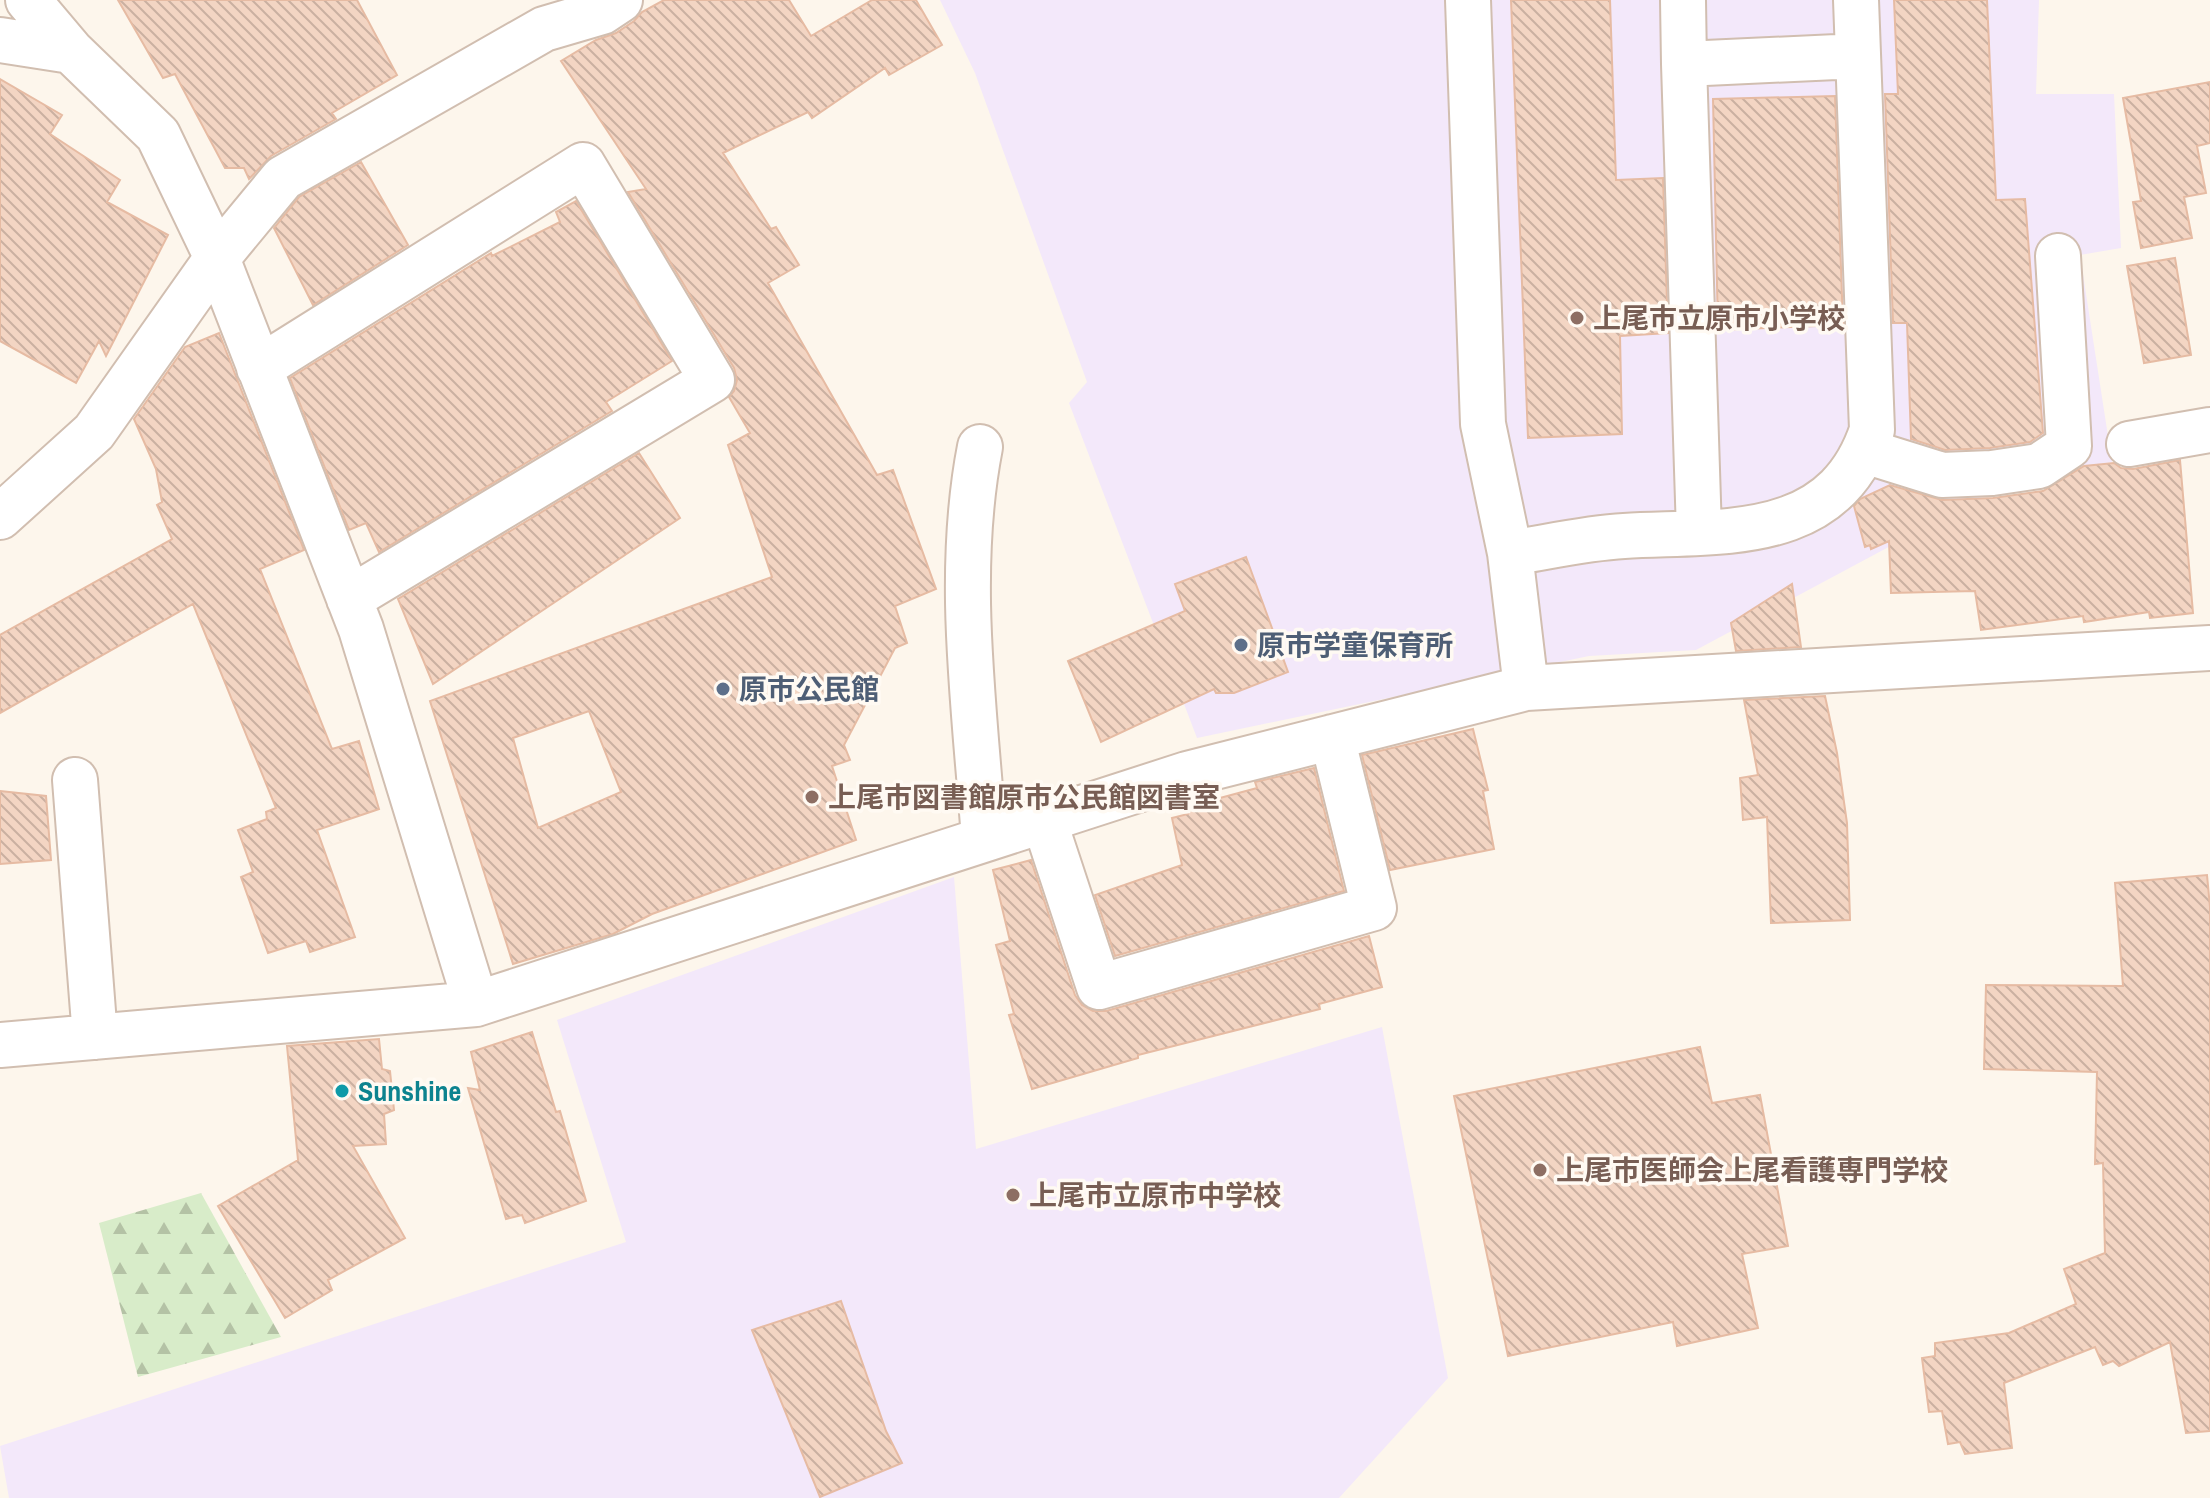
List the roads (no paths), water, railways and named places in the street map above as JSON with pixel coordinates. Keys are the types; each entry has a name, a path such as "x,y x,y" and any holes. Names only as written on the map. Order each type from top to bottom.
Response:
{"street":[{"path":"28,0 71,51 158,135 217,258 365,644 476,1004"},
{"path":"0,517 94,432 217,258 283,178 544,29 602,12 620,0"},
{"path":"1468,0 1483,424 1510,553 1526,688"},
{"path":"1683,0 1699,532"},
{"path":"1510,553 1620,536 1738,531 1773,525 1801,514 1827,497 1846,479 1865,451 1872,430 1856,0"},
{"path":"0,40 71,51"},
{"path":"1684,64 1858,56"},
{"path":"259,368 583,165 712,380 349,599"},
{"path":"1865,451 1942,475 1992,473 2039,466 2069,446 2058,256"},
{"path":"2129,444 2210,430"},
{"path":"980,447 967,554 984,839"},
{"path":"0,1045 476,1004 1187,774 1526,688 2210,648"},
{"path":"1044,820 1099,987 1145,974 1374,908 1332,737"},
{"path":"75,780 95,1037"}],"place":[{"name":"上尾市立原市小学校","path":"1577,318"},
{"name":"原市学童保育所","path":"1241,645"},
{"name":"原市公民館","path":"723,689"},
{"name":"上尾市図書館原市公民館図書室","path":"812,797"},
{"name":"Sunshine","path":"342,1091"},
{"name":"上尾市医師会上尾看護専門学校","path":"1540,1170"},
{"name":"上尾市立原市中学校","path":"1013,1195"}]}
